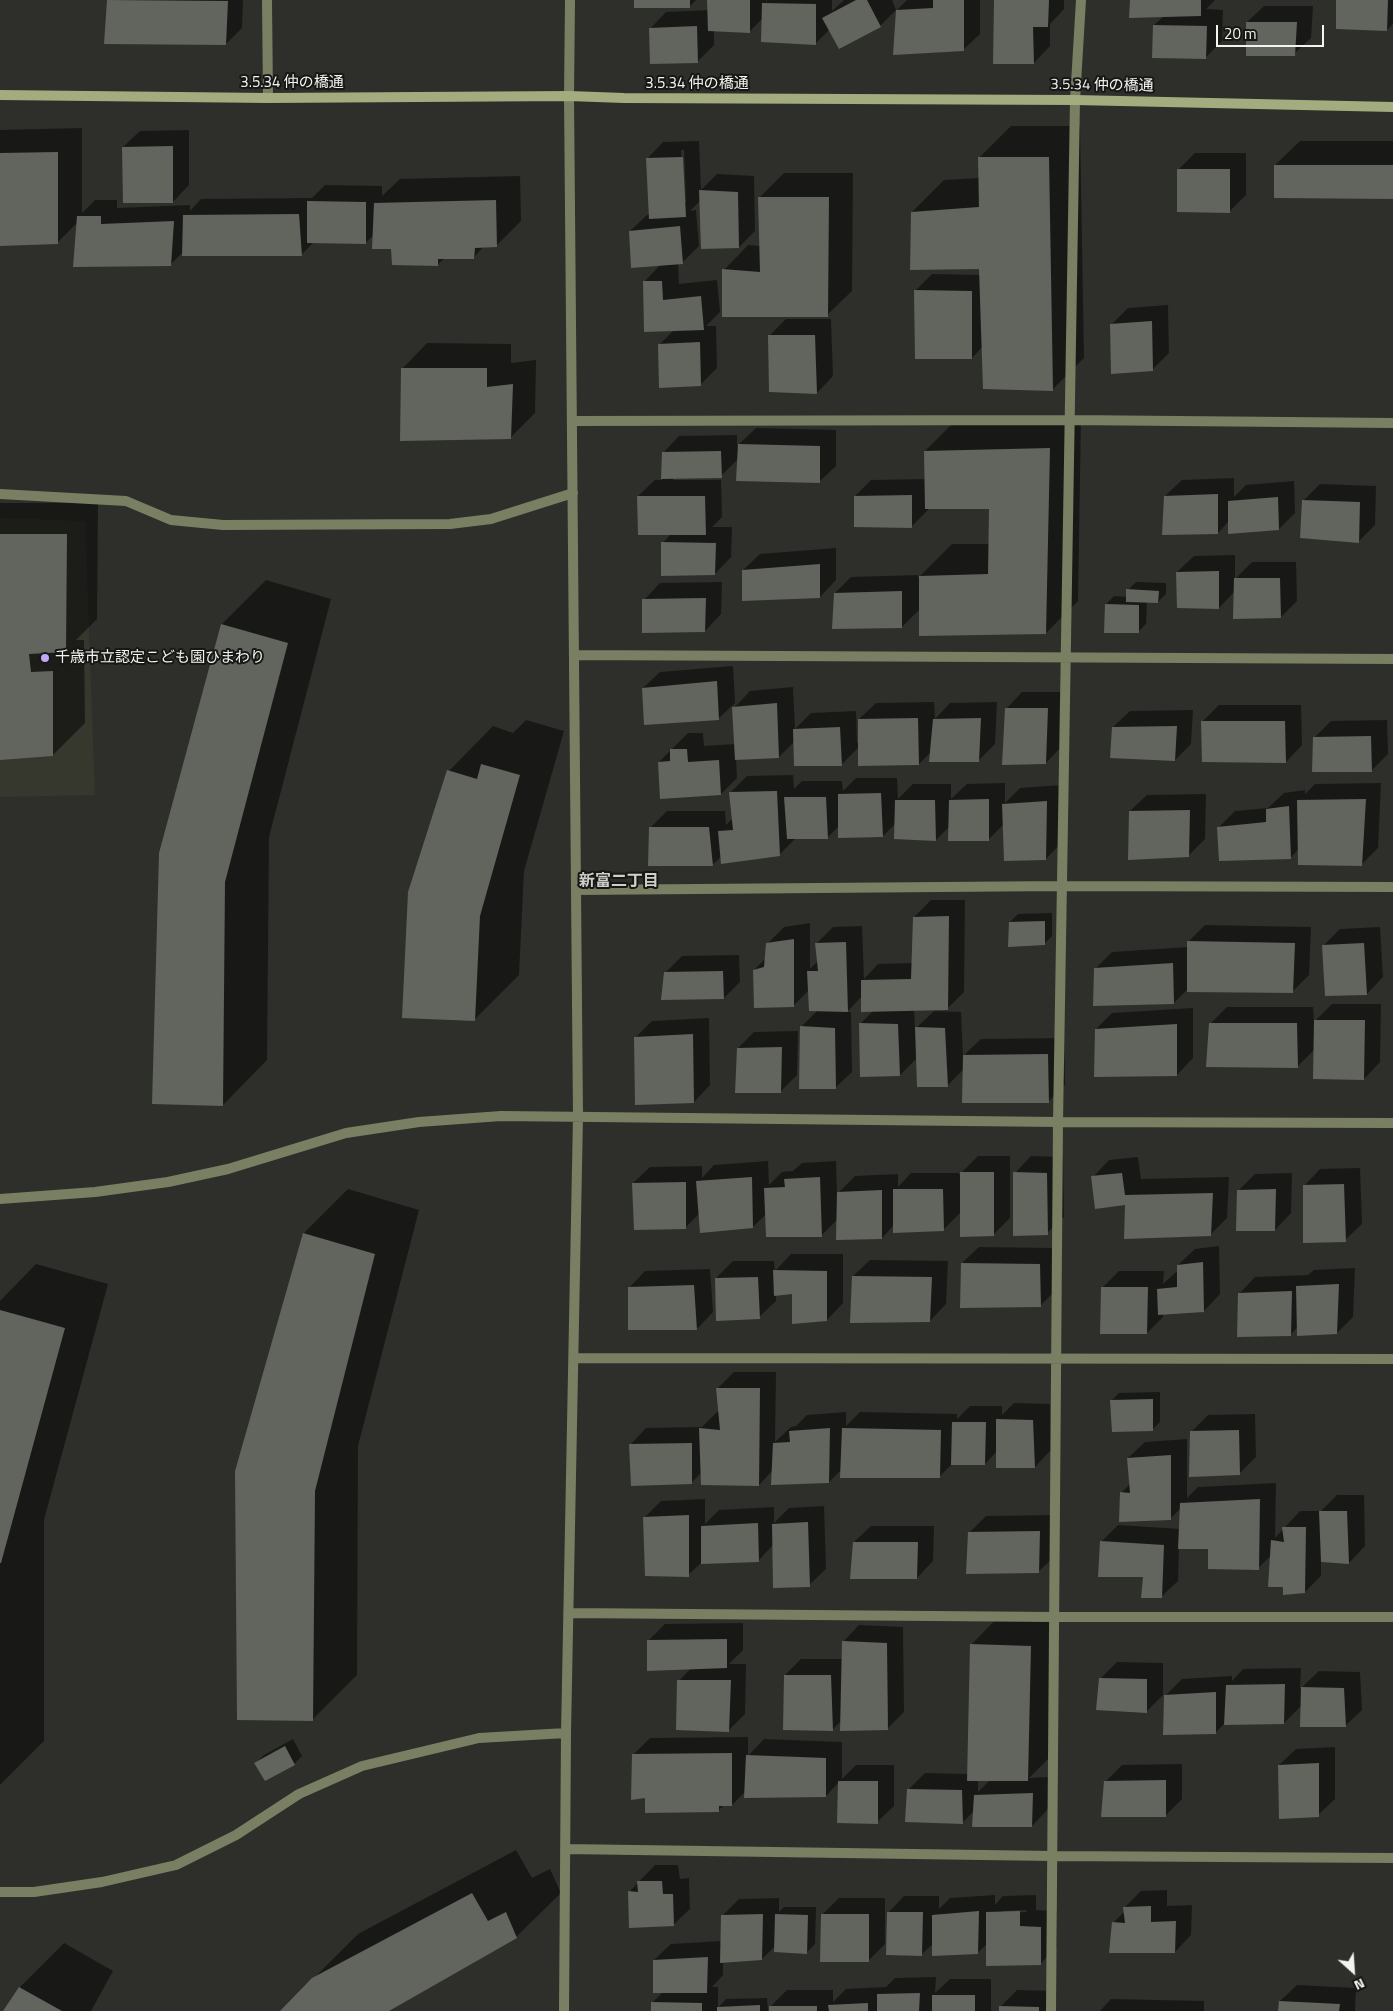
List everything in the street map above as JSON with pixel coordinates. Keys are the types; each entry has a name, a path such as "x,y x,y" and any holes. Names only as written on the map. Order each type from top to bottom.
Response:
{"street":[{"path":"267,0 268,98"},
{"path":"564,2011 566,1733 578,1116 569,96 570,0"},
{"path":"1051,2011 1058,1122 1075,100 1081,0"},
{"name":"3.5.34 仲の橋通","path":"0,95 268,98 569,96 624,98 1075,100 1393,107"},
{"path":"572,421 1070,420 1393,423"},
{"path":"0,494 126,501 171,520 223,526 450,524 492,519 573,494"},
{"path":"574,655 1393,659"},
{"path":"576,890 1062,886 1393,887"},
{"path":"0,1199 95,1192 168,1182 246,1164 346,1133 419,1122 501,1116 1058,1122 1393,1123"},
{"path":"574,1358 1393,1359"},
{"path":"569,1613 1054,1617 1393,1617"},
{"path":"0,1892 34,1892 92,1883 176,1865 236,1835 299,1794 362,1766 479,1738 566,1733"},
{"path":"565,1849 1052,1856 1393,1858"}],"shaded area":[{"name":"千歳市立認定こども園ひまわり","path":"0,518 85,521 95,795 0,797"}],"building":[{"path":"107,0 228,1 226,45 104,44"},
{"path":"634,0 690,0 690,8 634,8"},
{"path":"707,0 750,0 750,33 708,31"},
{"path":"856,0 867,0 881,27 839,49 822,18"},
{"path":"933,0 964,0 964,51 893,55 896,10 933,8"},
{"path":"994,0 1049,0 1048,27 1033,27 1034,64 993,64"},
{"path":"1130,0 1201,0 1201,16 1129,18"},
{"path":"1336,0 1388,0 1387,31 1336,29"},
{"path":"762,3 816,4 816,45 761,42"},
{"path":"1246,22 1297,22 1295,56 1246,56"},
{"path":"1153,25 1207,26 1206,59 1152,58"},
{"path":"697,26 698,63 650,64 649,28"},
{"path":"173,146 173,203 123,203 122,147"},
{"path":"58,152 58,244 0,246 0,153"},
{"path":"683,157 686,217 649,219 646,158"},
{"path":"978,157 1049,157 1053,391 983,389 979,269 910,270 911,212 979,207"},
{"path":"1274,165 1393,165 1393,199 1274,198"},
{"path":"1177,169 1230,169 1230,213 1177,212"},
{"path":"699,190 738,192 739,248 701,249"},
{"path":"758,197 829,197 828,317 722,317 722,269 760,272"},
{"path":"496,200 497,247 475,248 474,259 438,259 438,266 392,265 391,249 372,249 374,203"},
{"path":"307,201 366,202 366,244 307,243"},
{"path":"299,214 302,256 182,256 183,215"},
{"path":"77,216 101,216 101,224 174,221 171,266 73,267"},
{"path":"680,226 683,264 631,268 629,231"},
{"path":"643,281 662,281 663,300 701,296 704,330 644,332"},
{"path":"914,290 972,291 972,359 915,359"},
{"path":"1152,321 1153,371 1111,374 1110,324"},
{"path":"768,335 815,335 817,394 769,392"},
{"path":"700,342 701,386 659,388 658,344"},
{"path":"401,368 487,368 487,387 513,384 511,439 400,441"},
{"path":"738,444 820,446 820,483 736,481"},
{"path":"1050,448 1046,634 919,636 919,576 988,574 989,509 925,509 924,451"},
{"path":"721,451 722,478 661,479 662,452"},
{"path":"1218,494 1218,534 1162,535 1164,496"},
{"path":"912,495 912,528 854,527 854,496"},
{"path":"637,496 705,496 706,535 638,535"},
{"path":"1278,497 1279,530 1228,534 1228,501"},
{"path":"1302,500 1360,502 1359,543 1300,538"},
{"path":"0,534 67,534 66,652 29,654 31,672 53,671 53,756 0,760"},
{"path":"661,542 716,543 715,575 661,576"},
{"path":"820,564 820,598 742,601 742,570"},
{"path":"1219,571 1219,609 1177,608 1176,572"},
{"path":"1234,578 1280,578 1281,618 1233,619"},
{"path":"1126,589 1159,591 1158,603 1126,602"},
{"path":"902,591 902,628 832,629 834,593"},
{"path":"706,598 705,632 642,633 642,599"},
{"path":"1105,604 1139,605 1139,633 1104,633"},
{"path":"221,624 288,643 225,882 223,1106 152,1104 159,853"},
{"path":"717,681 719,720 644,725 642,688"},
{"path":"777,703 779,758 735,760 732,707"},
{"path":"1005,708 1048,708 1046,764 1002,765"},
{"path":"918,718 919,765 858,766 858,719"},
{"path":"981,718 979,762 929,762 933,719"},
{"path":"1201,721 1285,721 1286,763 1202,762"},
{"path":"1177,726 1175,761 1110,758 1112,727"},
{"path":"840,727 842,766 794,766 793,729"},
{"path":"1371,736 1372,772 1312,772 1313,737"},
{"path":"670,749 687,749 688,762 719,760 721,795 660,799 658,762 670,761"},
{"path":"481,764 520,775 480,916 475,1021 402,1018 408,892 447,770 477,779"},
{"path":"777,791 780,856 721,864 718,831 733,830 729,792"},
{"path":"881,793 883,837 838,838 838,794"},
{"path":"784,797 826,797 828,839 787,839"},
{"path":"989,799 989,841 948,841 949,800"},
{"path":"1366,799 1362,866 1298,865 1297,800"},
{"path":"895,800 935,800 936,841 894,839"},
{"path":"1047,801 1046,860 1004,861 1002,804"},
{"path":"1289,806 1291,859 1219,861 1217,827 1266,822 1266,809"},
{"path":"1190,810 1189,857 1128,860 1129,811"},
{"path":"649,827 709,827 713,866 648,866"},
{"path":"949,916 948,1010 861,1012 861,980 911,979 913,917"},
{"path":"1045,921 1045,945 1008,947 1009,922"},
{"path":"794,939 794,1007 754,1008 753,970 764,967 766,943"},
{"path":"1187,941 1295,943 1293,993 1187,992"},
{"path":"846,942 848,1012 809,1011 807,971 818,971 815,943"},
{"path":"1364,943 1367,995 1325,996 1322,945"},
{"path":"1173,963 1174,1004 1093,1006 1094,968"},
{"path":"723,971 724,999 661,1000 664,972"},
{"path":"1314,1020 1365,1020 1364,1080 1313,1079"},
{"path":"859,1023 898,1024 900,1076 860,1077"},
{"path":"1209,1023 1297,1023 1298,1068 1206,1067"},
{"path":"1177,1024 1177,1076 1094,1077 1095,1029"},
{"path":"800,1026 835,1028 836,1089 799,1089"},
{"path":"915,1027 945,1028 948,1087 917,1087"},
{"path":"693,1034 694,1103 635,1105 634,1037"},
{"path":"782,1047 781,1093 735,1093 737,1048"},
{"path":"1048,1054 1049,1103 962,1103 963,1055"},
{"path":"960,1172 994,1172 994,1236 960,1237"},
{"path":"1013,1172 1047,1173 1048,1235 1013,1236"},
{"path":"1122,1173 1125,1195 1213,1193 1211,1236 1124,1239 1125,1205 1095,1209 1091,1176"},
{"path":"752,1177 753,1228 700,1233 696,1181"},
{"path":"820,1177 822,1237 766,1237 764,1188 785,1187 784,1179"},
{"path":"686,1182 686,1229 634,1230 632,1183"},
{"path":"1344,1184 1346,1242 1303,1243 1303,1185"},
{"path":"893,1189 943,1189 944,1231 893,1233"},
{"path":"1276,1189 1275,1231 1236,1231 1237,1190"},
{"path":"882,1190 882,1239 836,1240 837,1192"},
{"path":"303,1233 375,1254 315,1491 313,1721 237,1720 235,1471"},
{"path":"1203,1262 1204,1312 1158,1315 1157,1289 1177,1287 1177,1265"},
{"path":"961,1263 1040,1264 1041,1307 960,1308"},
{"path":"773,1270 827,1271 827,1321 792,1324 792,1294 774,1296"},
{"path":"852,1276 932,1277 930,1322 850,1323"},
{"path":"758,1277 760,1319 716,1321 715,1278"},
{"path":"1339,1284 1337,1334 1297,1336 1296,1286"},
{"path":"694,1285 697,1330 628,1330 628,1287"},
{"path":"1101,1287 1148,1287 1147,1334 1100,1334"},
{"path":"1292,1291 1291,1336 1237,1337 1238,1293"},
{"path":"0,1310 65,1328 1,1563 0,1563"},
{"path":"716,1388 760,1388 759,1486 701,1485 699,1428 720,1430"},
{"path":"1153,1399 1153,1431 1112,1432 1110,1400"},
{"path":"996,1419 1033,1420 1035,1468 996,1468"},
{"path":"952,1422 986,1422 985,1465 951,1465"},
{"path":"830,1428 829,1483 771,1485 773,1443 790,1442 789,1431"},
{"path":"842,1428 941,1430 940,1478 840,1478"},
{"path":"1239,1430 1240,1475 1189,1477 1190,1431"},
{"path":"692,1443 692,1484 631,1486 629,1444"},
{"path":"1171,1455 1171,1520 1119,1522 1120,1492 1130,1493 1127,1458"},
{"path":"1260,1499 1259,1570 1208,1569 1208,1549 1178,1549 1180,1503"},
{"path":"1319,1511 1347,1511 1349,1564 1321,1562"},
{"path":"689,1515 689,1577 645,1576 643,1517"},
{"path":"808,1522 810,1587 773,1588 772,1524"},
{"path":"758,1523 759,1562 701,1564 701,1526"},
{"path":"1282,1527 1306,1527 1305,1593 1283,1595 1283,1587 1268,1587 1271,1540 1284,1542"},
{"path":"1040,1531 1039,1573 966,1574 968,1532"},
{"path":"1100,1541 1164,1545 1162,1598 1141,1598 1143,1577 1098,1577"},
{"path":"853,1542 918,1542 917,1579 850,1579"},
{"path":"727,1639 727,1668 647,1671 647,1640"},
{"path":"842,1641 887,1643 888,1730 840,1731"},
{"path":"970,1644 1031,1646 1028,1781 967,1781"},
{"path":"784,1675 831,1675 833,1731 783,1730"},
{"path":"1099,1678 1147,1679 1147,1713 1096,1710"},
{"path":"677,1680 731,1680 729,1732 676,1730"},
{"path":"1285,1684 1284,1724 1224,1725 1226,1685"},
{"path":"1301,1687 1344,1688 1346,1727 1300,1727"},
{"path":"1216,1692 1216,1734 1163,1735 1164,1695"},
{"path":"285,1746 295,1765 265,1781 254,1763"},
{"path":"732,1753 732,1806 719,1806 719,1812 645,1813 645,1798 631,1800 632,1754"},
{"path":"746,1755 826,1758 826,1797 744,1798"},
{"path":"1319,1763 1319,1817 1279,1819 1278,1765"},
{"path":"1166,1780 1166,1817 1101,1817 1104,1781"},
{"path":"838,1781 878,1781 878,1824 837,1823"},
{"path":"907,1789 962,1790 963,1824 905,1822"},
{"path":"1033,1793 1032,1827 972,1827 974,1795"},
{"path":"637,1881 662,1881 663,1894 673,1894 674,1926 629,1928 628,1891 638,1892"},
{"path":"472,1893 488,1921 506,1912 517,1938 389,2011 280,2011 312,1978"},
{"path":"1151,1906 1151,1922 1176,1921 1175,1953 1109,1953 1112,1922 1125,1923 1123,1907"},
{"path":"979,1911 978,1954 932,1956 932,1915"},
{"path":"1020,1911 1020,1926 1041,1927 1041,1965 986,1966 986,1912"},
{"path":"887,1912 923,1912 922,1956 886,1955"},
{"path":"763,1914 762,1960 720,1963 721,1915"},
{"path":"775,1914 808,1915 807,1954 774,1952"},
{"path":"821,1914 869,1914 869,1962 820,1962"},
{"path":"708,1957 707,1993 653,1993 653,1960"},
{"path":"19,1987 62,2011 3,2011"},
{"path":"920,1993 919,2011 877,2011 877,1994"},
{"path":"932,1995 975,1995 975,2011 932,2011"},
{"path":"1279,2001 1340,2004 1339,2011 1278,2011"},
{"path":"651,2002 702,2003 702,2011 651,2011"},
{"path":"868,2003 868,2011 829,2011 828,2005"},
{"path":"760,2005 760,2011 717,2011 717,2007"},
{"path":"769,2006 817,2006 817,2011 769,2011"},
{"path":"999,2006 1039,2007 1039,2011 999,2011"}],"place":[{"name":"千歳市立認定こども園ひまわり","path":"45,658"}],"district":[{"name":"新富二丁目","path":"619,882"}]}
